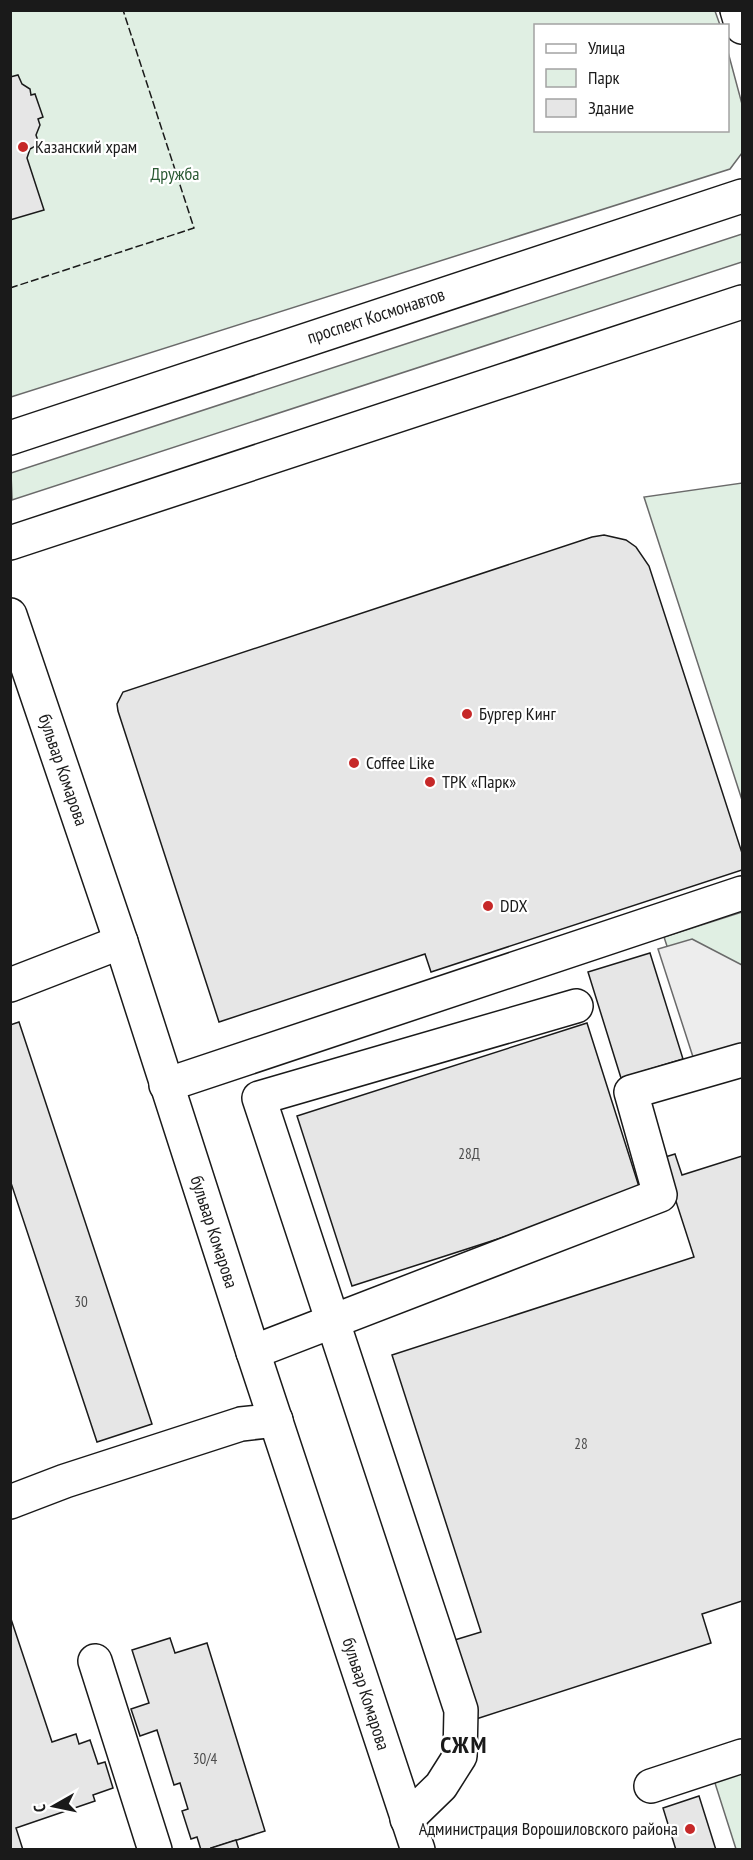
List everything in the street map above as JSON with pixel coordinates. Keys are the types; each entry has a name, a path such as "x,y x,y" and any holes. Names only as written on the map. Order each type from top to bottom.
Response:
{"street":[{"path":"737,10 742,27"},
{"name":"проспект Космонавтов","path":"10,438 742,196"},
{"path":"10,543 742,302"},
{"name":"бульвар Комарова","path":"10,615 122,942 253,1353 418,1850"},
{"path":"166,1085 742,893"},
{"path":"10,985 122,942"},
{"path":"408,1819 441,1786 460,1756 461,1710 259,1098 576,1006"},
{"path":"253,1353 660,1195 631,1092 742,1060"},
{"path":"10,1502 65,1481 240,1424 276,1420"},
{"path":"95,1661 155,1850"},
{"path":"651,1786 742,1756"}],"green space":[{"name":"Дружба","path":"11,11 715,11 720,24 534,24 534,132 729,132 729,56 742,104 742,153 730,169 11,397"},
{"path":"742,234 742,262 12,500 11,473"},
{"path":"742,483 742,800 644,497"},
{"path":"742,912 742,1074 712,1084 664,937"},
{"path":"742,1746 742,1849 736,1849 707,1758"}],"shaded area":[{"path":"692,939 742,965 742,1044 694,1060 658,949"}],"building":[{"name":"Казанский храм","path":"18,75 22,84 30,89 31,95 35,94 43,117 38,119 40,125 36,135 39,144 30,149 27,158 44,210 10,220 10,77"},
{"name":"ТРК «Парк»","path":"604,535 626,540 636,547 649,566 742,853 742,870 431,972 425,954 219,1022 118,711 117,704 123,692 592,537"},
{"path":"650,953 683,1059 621,1078 588,972"},
{"path":"19,1022 152,1424 97,1442 10,1180 10,1025"},
{"path":"587,1023 641,1193 352,1286 297,1116"},
{"path":"675,1154 682,1175 742,1156 742,1601 702,1614 711,1643 473,1720 448,1642 481,1632 392,1355 694,1257 662,1158"},
{"path":"10,1616 52,1742 76,1734 79,1744 90,1740 98,1764 105,1762 113,1788 93,1795 95,1801 16,1828 23,1850 10,1850"},
{"path":"170,1638 175,1653 207,1643 265,1831 201,1850 197,1837 191,1839 182,1811 188,1809 180,1783 174,1785 157,1730 140,1736 131,1709 149,1703 132,1650"},
{"name":"Администрация Ворошиловского района","path":"699,1796 716,1850 676,1850 663,1808"},
{"path":"236,1840 239,1850 212,1850 211,1848"}],"fence":[{"path":"10,288 194,228 123,10"}],"place":[{"name":"Казанский храм","path":"23,147"},
{"name":"Бургер Кинг","path":"467,714"},
{"name":"Coffee Like","path":"354,763"},
{"name":"ТРК «Парк»","path":"430,782"},
{"name":"DDX","path":"488,906"},
{"name":"Администрация Ворошиловского района","path":"690,1829"}],"district":[{"name":"СЖМ","path":"464,1745"}]}
